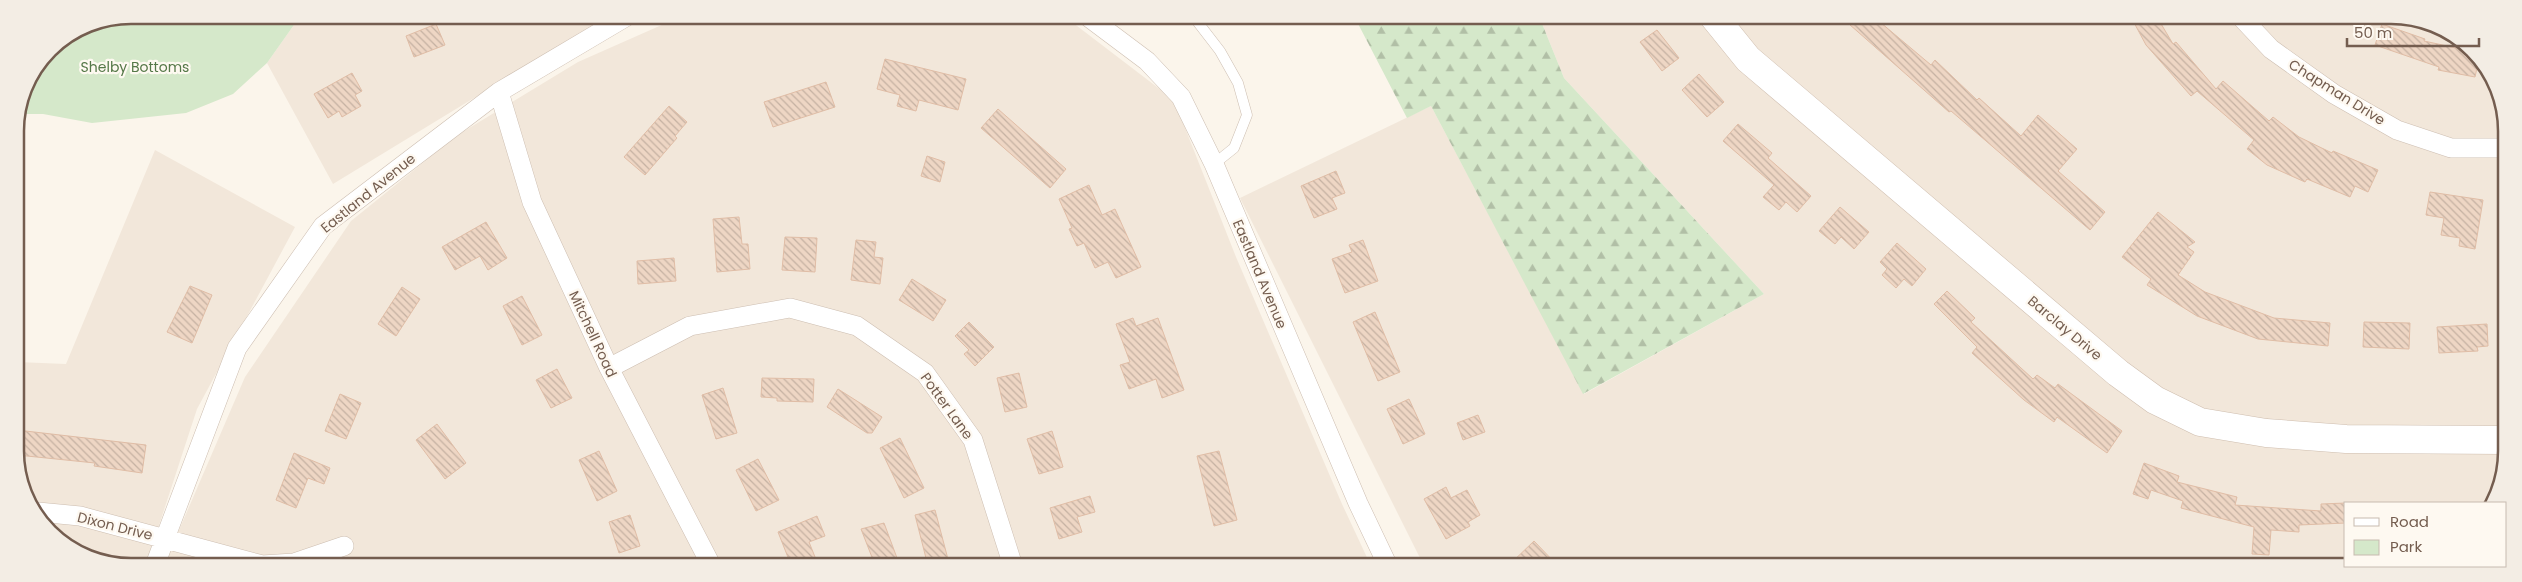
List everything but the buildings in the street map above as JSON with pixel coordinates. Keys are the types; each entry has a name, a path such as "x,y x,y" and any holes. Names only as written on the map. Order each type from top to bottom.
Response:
{"street":[{"name":"Eastland Avenue","path":"156,558 237,348 323,226 499,92 615,24"},
{"name":"Eastland Avenue","path":"1098,24 1147,61 1182,97 1214,164 1358,503 1384,558"},
{"name":"Barclay Drive","path":"1720,24 1748,59 2118,373 2154,400 2200,422 2266,433 2346,439 2498,440"},
{"name":"Chapman Drive","path":"2248,24 2271,49 2334,94 2397,130 2451,148 2498,148"},
{"name":"Mitchell Road","path":"499,92 532,202 609,368 708,558"},
{"name":"Potter Lane","path":"609,368 690,326 790,308 857,326 925,373 973,440 1010,558"},
{"name":"Dixon Drive","path":"43,513 80,516 236,558"},
{"name":"Dixon Drive","path":"309,558 344,546"}],"lane":[{"path":"1199,24 1220,51 1238,83 1247,116 1234,148 1214,164"}],"shaded area":[{"path":"295,24 595,24 333,184 267,63"},
{"path":"664,24 1074,24 1174,100 1236,257 1342,504 1367,558 167,558 245,377 351,221 456,136 578,62"},
{"path":"1542,24 2391,24 2426,29 2451,42 2467,55 2476,66 2484,77 2493,96 2498,124 2498,458 2495,479 2490,492 2485,502 2344,502 2344,558 1420,558 1240,198 1431,106 1584,394 1764,294 1564,78"},
{"path":"155,150 295,227 197,409 148,558 110,556 96,553 77,544 55,527 38,505 29,486 24,458 24,362 66,364"}],"green space":[{"name":"Shelby Bottoms","path":"131,24 295,24 267,63 233,94 186,113 92,123 43,114 25,114 29,96 42,71 55,55 71,42 96,29"},
{"path":"1358,24 1542,24 1564,78 1764,294 1583,394 1431,106 1407,118"}]}
